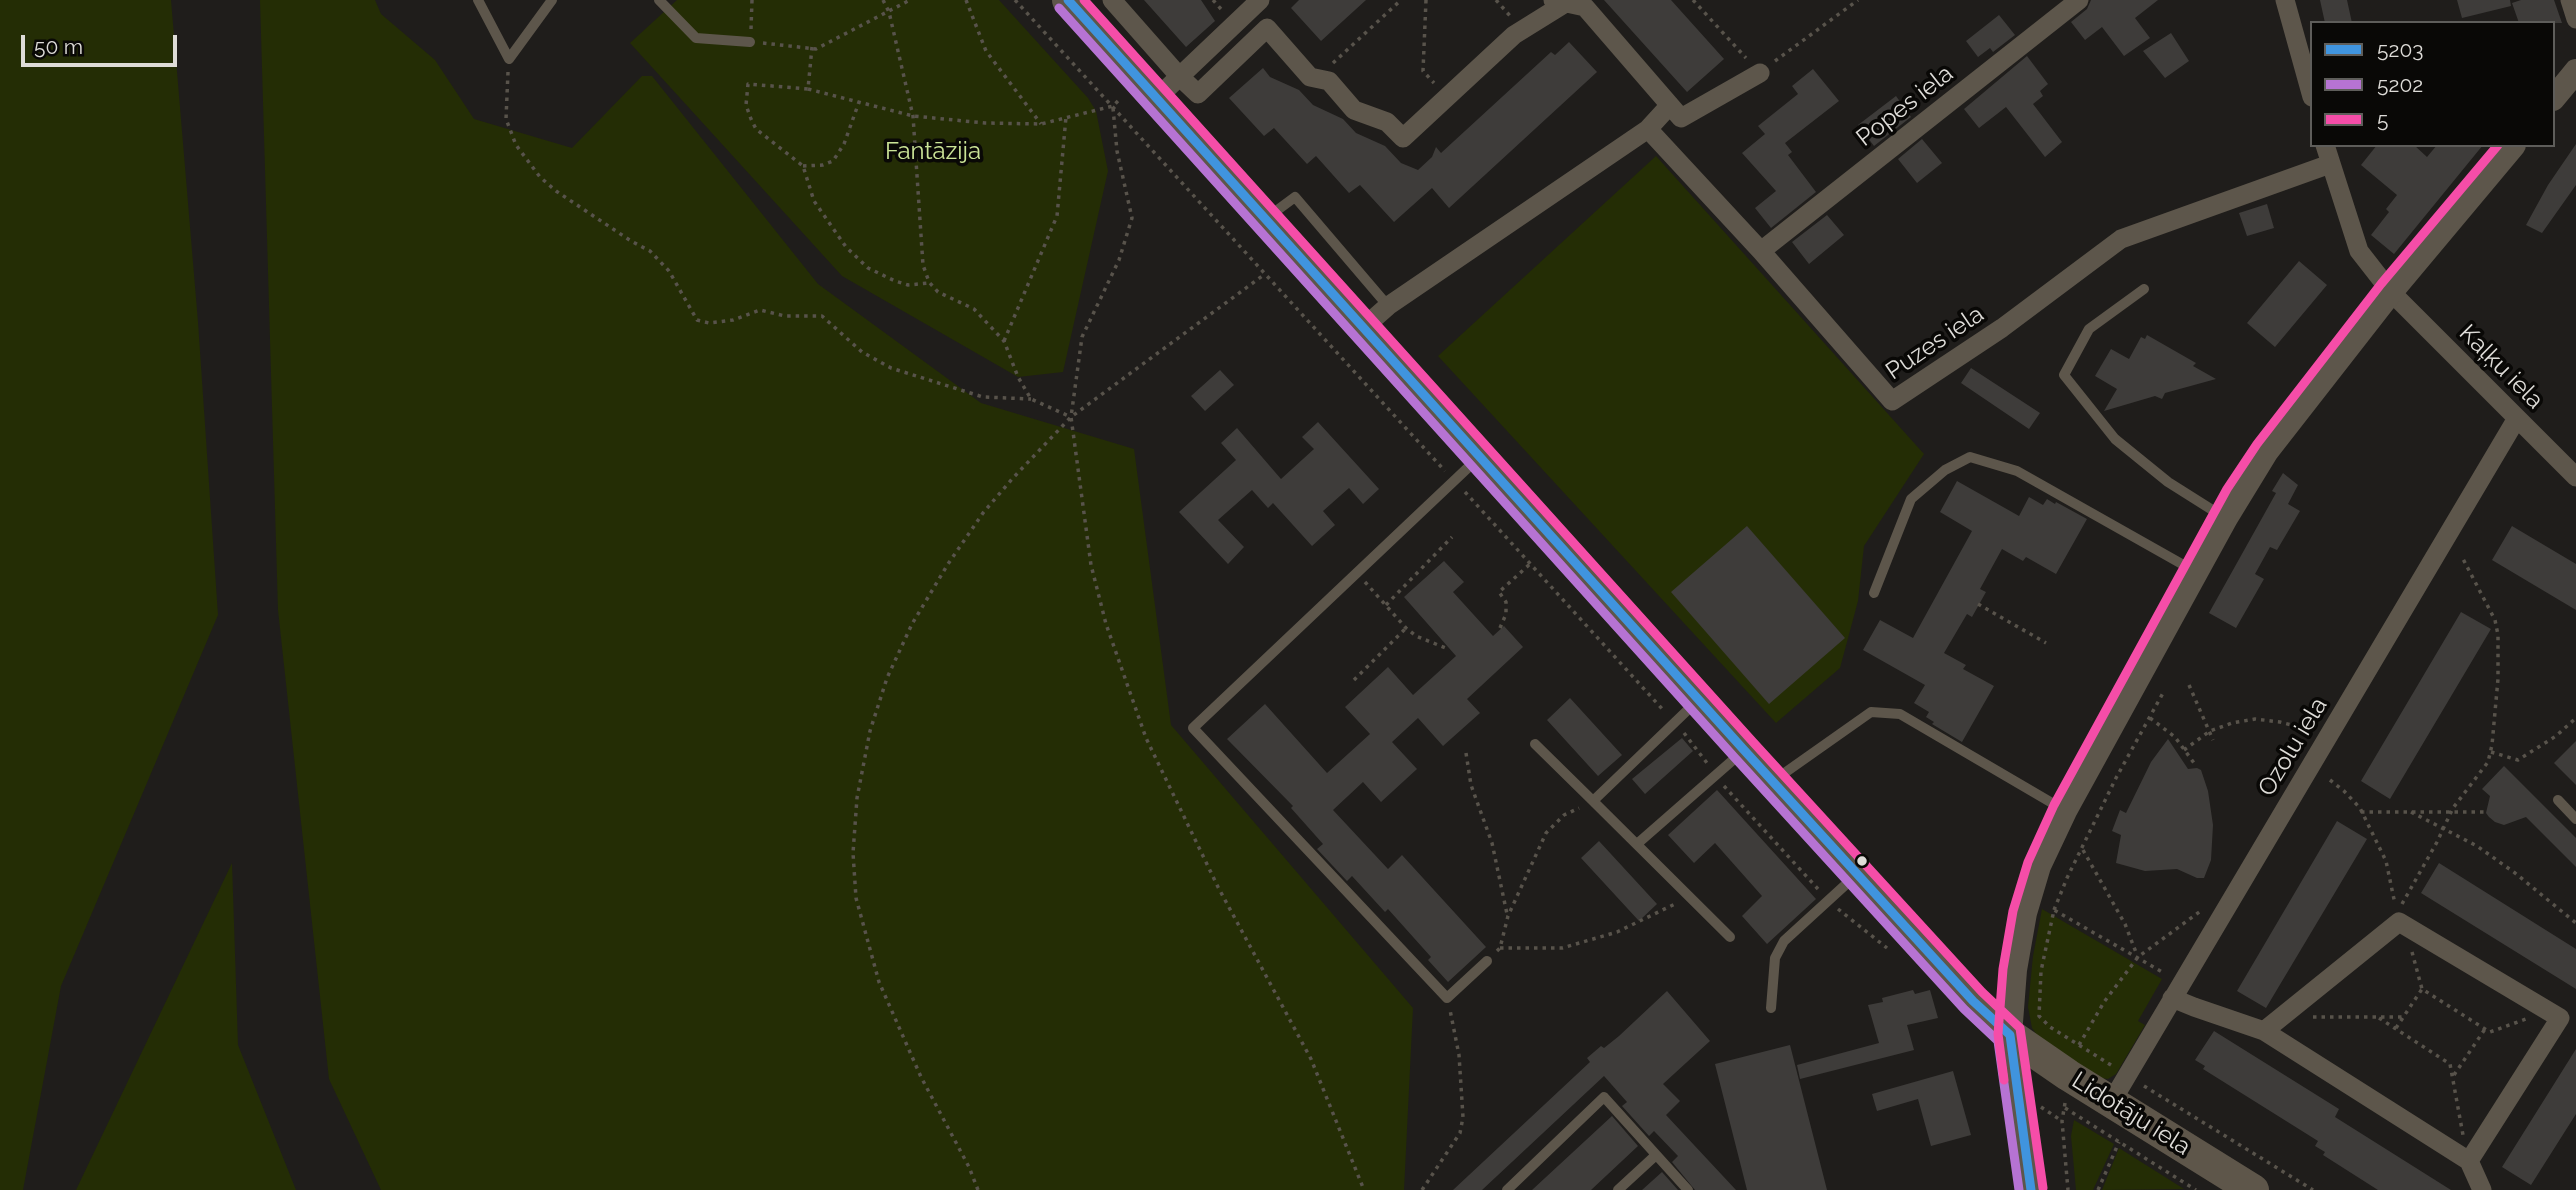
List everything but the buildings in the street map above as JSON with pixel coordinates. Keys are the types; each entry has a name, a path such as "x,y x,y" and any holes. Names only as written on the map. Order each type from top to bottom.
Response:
{"main road":[{"name":"Lidotāju iela","path":"1068,0 1948,973 2010,1035 2068,1075 2119,1088 2253,1190"}],"street":[{"path":"1112,0 1179,76 1198,93 1267,28"},
{"name":"Popes iela","path":"1761,251 2079,0"},
{"path":"2285,0 2310,90"},
{"path":"2570,0 2576,19"},
{"path":"1157,98 1255,5 1267,28 1310,76 1329,81 1354,110 1387,122 1403,138 1514,35 1558,2 1585,7 1681,118 1760,73"},
{"path":"2555,97 2576,71"},
{"path":"1363,328 1388,306 1647,129 1671,105"},
{"name":"Puzes iela","path":"1647,129 1761,251 1892,401 2002,328 2121,239 2330,164"},
{"name":"Kaļķu iela","path":"2326,147 2359,251 2391,292 2573,470"},
{"path":"2031,1190 2030,1108 2010,1035 2015,970 2025,914 2039,866 2065,811 2226,518 2267,451 2391,292 2512,147"},
{"name":"Ozolu iela","path":"2119,1088 2517,418"},
{"path":"2264,1031 2399,922 2549,1011 2560,1018 2469,1161"},
{"path":"2177,990 2194,1007 2264,1031 2469,1161 2482,1190"}],"lane":[{"path":"478,0 509,59 552,0"},
{"path":"659,0 696,38 750,42"},
{"path":"1265,219 1295,197 1388,306"},
{"path":"2144,289 2089,328 2064,375 2115,439 2168,482 2226,518"},
{"path":"1479,457 1193,729 1447,998 1487,961"},
{"path":"1874,593 1911,499 1945,470 1970,457 2017,471 2196,573"},
{"path":"1593,801 1699,700"},
{"path":"1773,782 1871,712 1900,714 2065,811"},
{"path":"1535,744 1730,937"},
{"path":"1637,844 1744,750"},
{"path":"2558,800 2576,819"},
{"path":"1771,1008 1775,958 1784,941 1857,874"},
{"path":"1507,1190 1604,1097 1688,1190"},
{"path":"1618,1190 1656,1155"}],"path":[{"path":"752,0 750,42 816,49 910,0"},
{"path":"883,0 889,12 913,116 923,265 929,282 938,292 974,309 1004,341 1018,377 1031,400"},
{"path":"966,0 986,51 1041,124"},
{"path":"1015,0 1674,722 1698,749 1715,776 1829,901 1892,952"},
{"path":"1317,78 1401,0"},
{"path":"1426,0 1423,71 1447,97"},
{"path":"1693,0 1760,73 1858,0"},
{"path":"808,89 812,47"},
{"path":"509,59 506,119 516,145 540,177 556,191 650,251 669,271 696,320 709,323 733,320 760,310 785,316 822,316 862,352 891,368 983,397 1031,400 1071,418"},
{"path":"929,282 908,285 894,281 868,268 846,247 814,201 803,166 756,128 746,104 748,84 808,89 913,116 985,123 1041,124 1113,106"},
{"path":"803,166 823,165 833,161 844,144 859,101"},
{"path":"1113,106 1117,151 1132,218 1119,260 1082,337 1071,418 1091,565 1106,624 1146,738 1219,887 1311,1059 1364,1190"},
{"path":"1004,341 1057,216 1066,117"},
{"path":"978,1190 969,1167 921,1077 879,982 856,898 853,853 857,798 870,731 887,678 912,624 983,513 1012,479 1071,418 1265,274"},
{"path":"1386,604 1452,537"},
{"path":"2330,780 2344,791 2361,812 2386,861 2397,912 2413,887 2451,812 2488,762 2491,752 2498,679 2498,635 2494,620 2462,557"},
{"path":"1500,628 1506,614 1506,603 1499,592 1530,564"},
{"path":"1356,573 1406,628 1416,636 1448,649"},
{"path":"1978,604 2046,643"},
{"path":"1354,680 1406,628"},
{"path":"2189,685 2213,740"},
{"path":"2163,693 2116,778 2054,910 2041,971 2039,1016 2050,1027 2079,1045 2119,1088 2313,1190"},
{"path":"2150,718 2175,737 2194,763"},
{"path":"2491,752 2518,760 2556,736 2576,718"},
{"path":"2184,750 2210,731 2255,719 2299,727 2324,743"},
{"path":"1466,752 1471,785 1492,843 1508,916"},
{"path":"1487,961 1500,948 1508,916 1546,833 1564,815 1593,801"},
{"path":"2361,812 2487,812"},
{"path":"2411,812 2477,846 2576,923"},
{"path":"2083,849 2125,924 2138,957"},
{"path":"1500,948 1562,948 1573,945 1617,932 1662,912 1689,896"},
{"path":"2054,910 2138,957 2177,990"},
{"path":"2068,1075 2079,1045 2104,1002 2138,957 2201,910 2218,920"},
{"path":"2405,926 2422,989 2490,1032 2549,1011"},
{"path":"2395,1028 2422,989"},
{"path":"1422,1190 1460,1133 1463,1117 1459,1055 1447,998"},
{"path":"2283,1016 2403,1017"},
{"path":"2379,1018 2450,1064 2469,1161"},
{"path":"2454,1075 2485,1029"},
{"path":"2030,1108 2062,1121"},
{"path":"2068,1190 2062,1121 2064,1108 2194,1189"},
{"path":"2098,1190 2119,1142"},
{"path":"2187,1190 2194,1189"}],"green space":[{"path":"0,0 171,0 198,322 218,615 61,986 23,1190 0,1190"},
{"path":"260,0 375,0 381,14 435,60 474,119 572,148 642,76 652,76 818,284 981,403 1134,449 1171,725 1413,1008 1404,1190 381,1190 329,1079 278,610"},
{"name":"Fantāzija","path":"677,0 999,0 1088,98 1096,111 1108,171 1063,372 1018,377 842,276 630,43"},
{"path":"1656,156 1924,454 1864,546 1858,601 1840,668 1776,723 1438,356"},
{"path":"232,863 238,1045 296,1190 76,1190"},
{"path":"2042,909 2162,979 2138,1021 2145,1025 2116,1074 2108,1079 2096,1077 2042,1042 2032,1028 2028,1007 2033,956"},
{"path":"2074,1120 2114,1144 2093,1190 2076,1190 2071,1136"},
{"path":"2119,1148 2184,1189 2102,1190"}],"transit line":[{"name":"5203","path":"1068,0 1744,750 1973,1001 2010,1035 2031,1190"},
{"name":"5","path":"1084,0 1753,742 1982,992 2020,1028 2043,1188"},
{"name":"5202","path":"1059,8 1735,758 1964,1009 1998,1041 2019,1190"},
{"name":"5","path":"2004,1080 1998,1034 2003,969 2013,911 2028,862 2054,805 2227,489 2257,444 2381,284 2496,147"}]}
